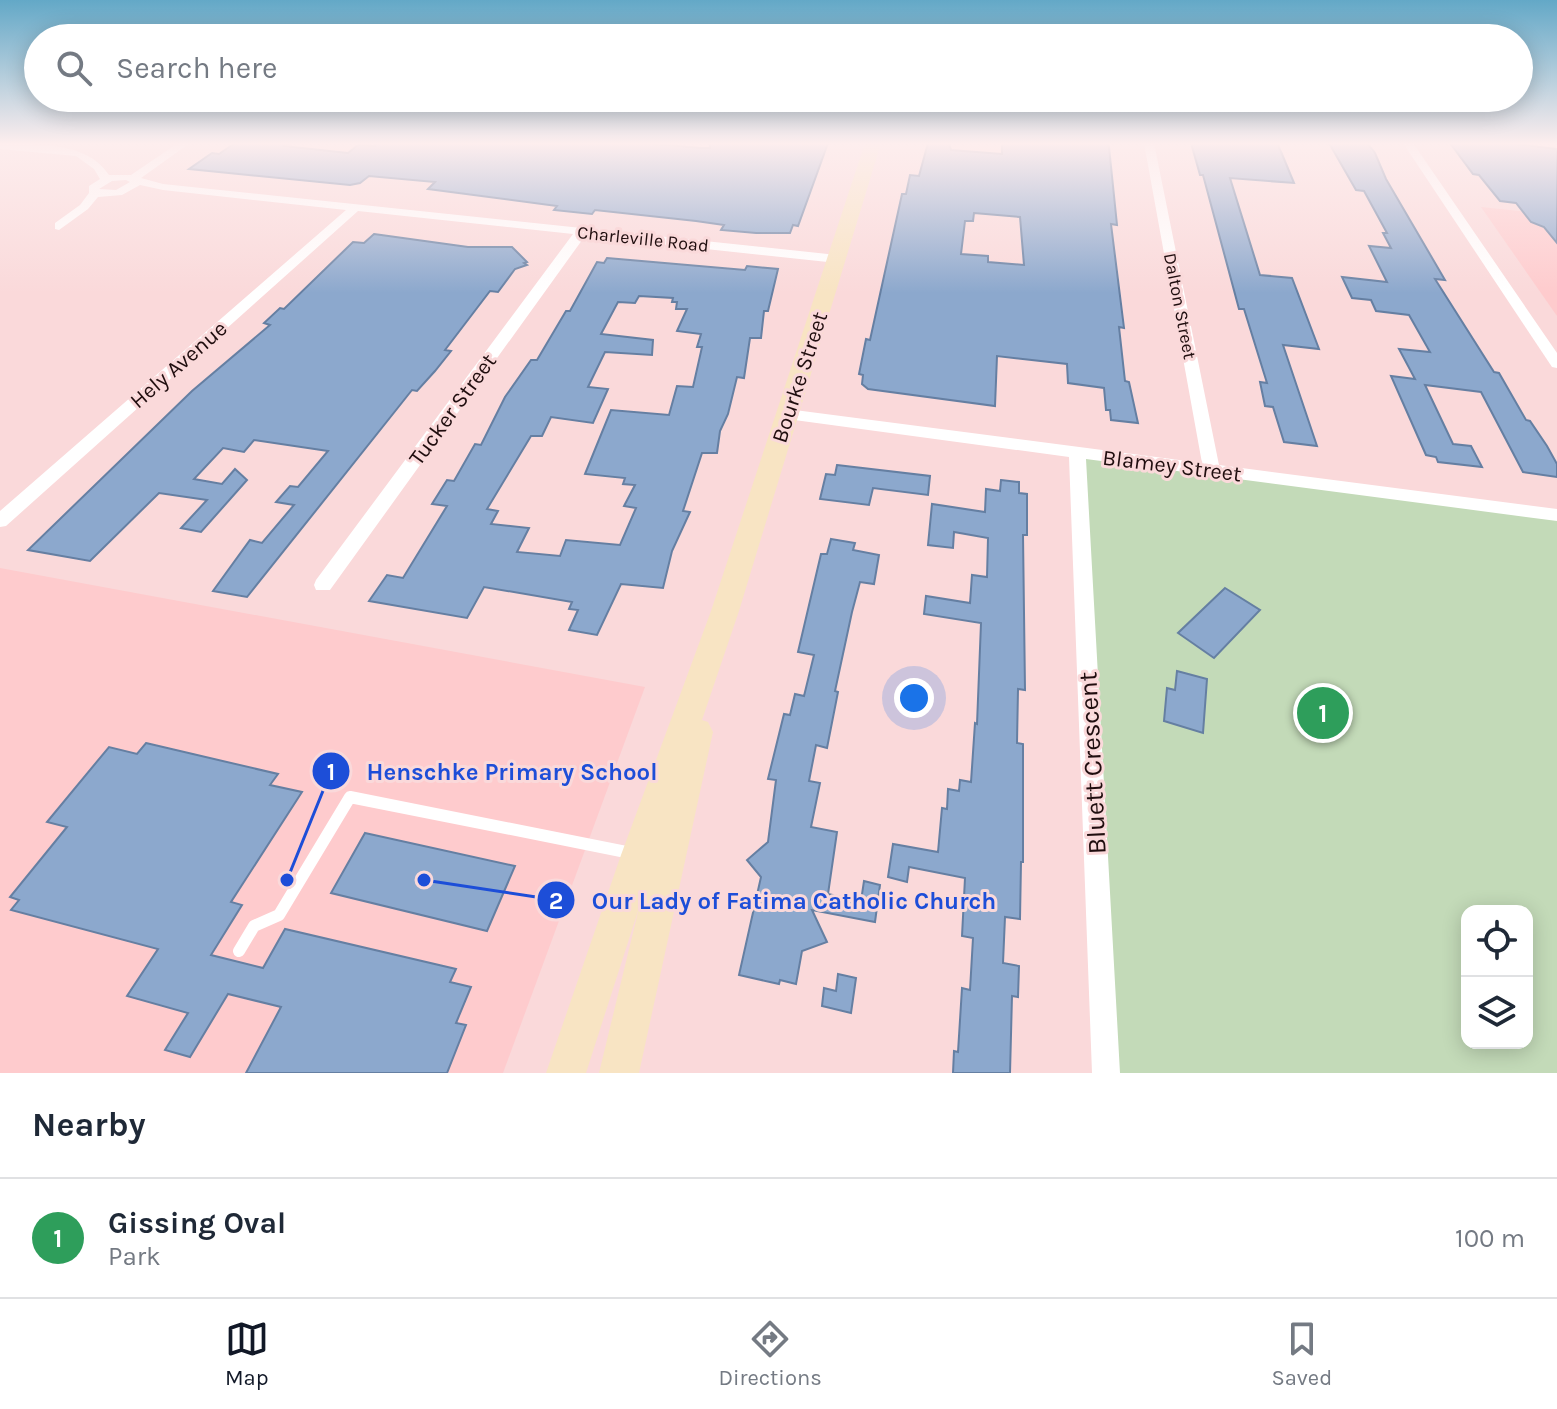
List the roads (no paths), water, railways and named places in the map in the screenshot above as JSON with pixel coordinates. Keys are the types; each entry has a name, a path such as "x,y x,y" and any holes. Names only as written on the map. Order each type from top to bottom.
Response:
{"main road":[{"name":"Bourke Street","path":"566,1073 638,855 725,611 857,193"},
{"name":"Bourke Street","path":"619,1073 725,611"}],"street":[{"path":"94,193 84,207 59,226 97,207 113,194"},
{"name":"Charleville Road","path":"222,193 837,259"},
{"name":"Dalton Street","path":"1159,193 1212,470"},
{"path":"1442,193 1557,364"},
{"name":"Hely Avenue","path":"0,521 356,207"},
{"name":"Tucker Street","path":"323,585 581,232"},
{"name":"Blamey Street","path":"787,414 1557,515"},
{"name":"Bluett Crescent","path":"1077,453 1106,1073"}],"lane":[{"path":"239,951 254,926 279,915 350,797 638,855"}],"place":[{"name":"Gissing Oval","path":"1323,713"},
{"name":"Henschke Primary School","path":"287,880"},
{"name":"Our Lady of Fatima Catholic Church","path":"424,880"}]}
